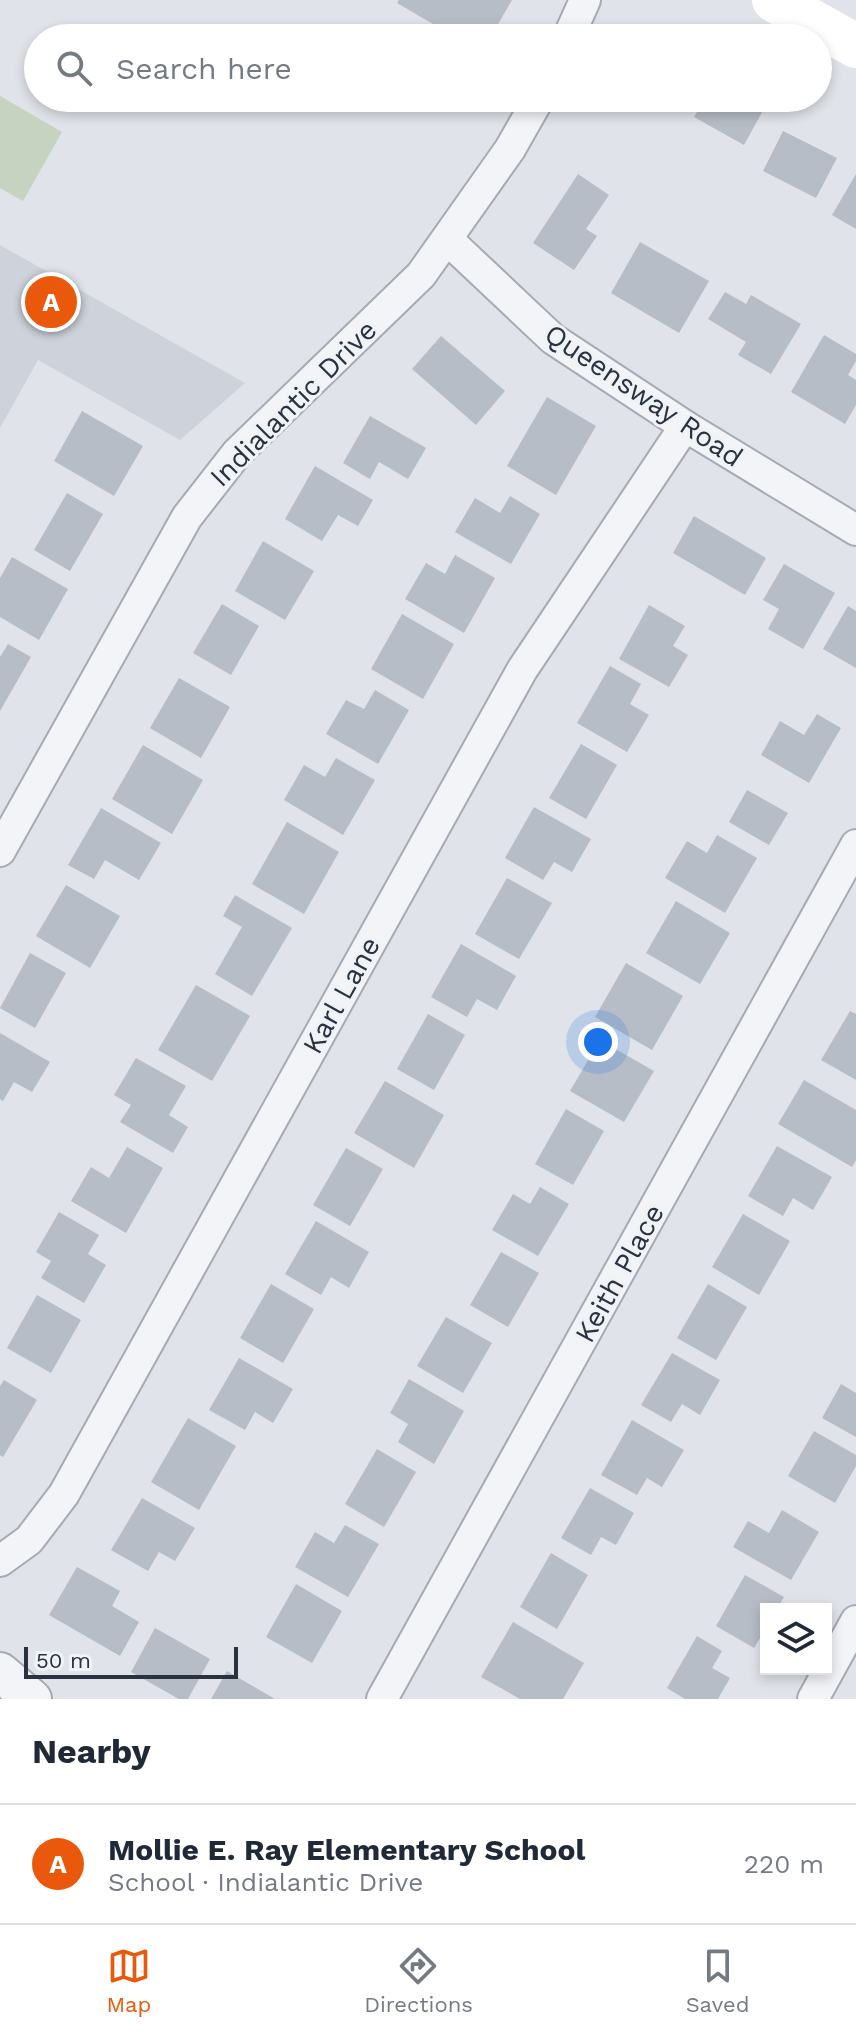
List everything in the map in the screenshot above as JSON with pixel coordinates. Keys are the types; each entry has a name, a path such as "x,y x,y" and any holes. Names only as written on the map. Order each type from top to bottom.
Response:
{"main road":[{"path":"774,0 817,24"},
{"path":"832,33 856,46"}],"street":[{"path":"574,24 585,0"},
{"name":"Indialantic Drive","path":"0,851 187,517 237,453 421,275 510,149 531,112"},
{"name":"Queensway Road","path":"448,240 553,339 685,426 856,530"},
{"name":"Karl Lane","path":"0,1561 29,1540 64,1494 522,670 685,426"},
{"name":"Keith Place","path":"382,1699 856,845"},
{"path":"813,1699 856,1621"},
{"path":"0,1672 32,1699"}],"shaded area":[{"path":"0,245 245,383 180,440 38,360 0,428"}],"green space":[{"path":"0,96 62,132 23,201 0,188"}],"building":[{"path":"399,0 512,0 498,24 433,24 397,3"},
{"path":"697,112 762,112 744,145 694,117"},
{"path":"783,131 837,158 816,198 763,171"},
{"path":"578,174 609,195 586,229 597,236 574,270 533,243"},
{"path":"856,174 856,229 832,215"},
{"path":"640,242 709,281 679,333 611,293"},
{"path":"725,292 746,304 751,295 801,324 771,374 738,355 746,342 708,319"},
{"path":"824,335 856,354 856,361 848,375 856,380 856,405 845,424 791,392"},
{"path":"441,336 505,391 476,425 412,369"},
{"path":"547,397 596,426 556,495 507,466"},
{"path":"82,411 143,446 114,496 54,461"},
{"path":"370,416 426,448 408,479 379,462 370,479 343,463"},
{"path":"315,466 373,500 358,526 338,515 322,541 285,519"},
{"path":"67,493 103,514 70,571 34,550"},
{"path":"510,496 540,514 511,564 455,532 475,498 500,513"},
{"path":"694,516 766,558 745,595 673,553"},
{"path":"263,541 314,571 285,620 235,591"},
{"path":"455,555 495,578 464,633 405,599 426,563 445,574"},
{"path":"12,557 68,589 39,640 0,617 0,578"},
{"path":"784,564 835,593 803,649 768,629 779,609 763,600"},
{"path":"222,604 259,626 231,675 193,653"},
{"path":"649,605 685,626 673,646 688,655 669,687 619,659"},
{"path":"848,606 856,611 856,668 823,649"},
{"path":"402,614 454,644 423,699 371,669"},
{"path":"8,644 31,657 0,711 0,657"},
{"path":"610,666 641,684 630,704 649,715 627,752 577,723"},
{"path":"179,678 230,707 201,758 150,728"},
{"path":"375,690 409,710 378,764 326,734 346,700 364,709"},
{"path":"817,714 841,728 809,783 761,755 780,721 804,735"},
{"path":"581,744 617,765 586,819 549,798"},
{"path":"143,745 203,780 172,834 112,799"},
{"path":"336,758 375,780 343,835 284,800 304,765 325,777"},
{"path":"747,790 788,813 769,845 729,822"},
{"path":"534,807 591,839 572,872 554,862 543,880 505,858"},
{"path":"101,808 161,843 139,880 105,860 94,879 68,865"},
{"path":"287,822 339,852 304,914 252,884"},
{"path":"717,835 757,858 725,913 665,878 687,841 707,853"},
{"path":"507,878 552,903 519,959 475,934"},
{"path":"66,885 120,916 90,968 36,936"},
{"path":"235,895 292,928 252,996 215,974 242,927 223,916"},
{"path":"676,901 730,933 700,984 646,953"},
{"path":"461,944 516,976 497,1010 477,999 467,1017 431,997"},
{"path":"30,953 66,973 35,1028 0,1008"},
{"path":"626,963 683,996 652,1050 595,1017"},
{"path":"196,985 250,1016 212,1081 158,1050"},
{"path":"850,1011 856,1014 856,1080 821,1060"},
{"path":"428,1014 465,1035 434,1090 397,1069"},
{"path":"0,1033 50,1062 32,1092 14,1082 3,1101 0,1099"},
{"path":"600,1040 654,1071 624,1122 570,1091"},
{"path":"136,1058 186,1086 169,1115 188,1127 173,1153 120,1122 131,1105 114,1095"},
{"path":"804,1080 856,1110 856,1160 852,1167 778,1124"},
{"path":"385,1081 444,1115 414,1168 354,1133"},
{"path":"566,1109 604,1131 573,1185 535,1164"},
{"path":"777,1146 832,1177 813,1210 793,1198 783,1216 748,1196"},
{"path":"127,1147 163,1168 126,1233 71,1201 91,1167 109,1178"},
{"path":"346,1148 383,1169 350,1226 313,1205"},
{"path":"540,1187 569,1204 538,1256 492,1230 513,1194 530,1204"},
{"path":"59,1212 99,1235 88,1254 106,1265 84,1303 41,1278 51,1261 36,1252"},
{"path":"743,1214 790,1241 759,1295 712,1267"},
{"path":"316,1221 369,1252 349,1288 331,1277 321,1295 285,1274"},
{"path":"501,1252 539,1273 508,1327 470,1305"},
{"path":"271,1284 314,1309 283,1363 240,1338"},
{"path":"708,1284 747,1307 716,1360 677,1338"},
{"path":"37,1295 81,1320 51,1373 7,1348"},
{"path":"446,1317 492,1343 463,1393 417,1366"},
{"path":"672,1353 720,1380 700,1415 682,1404 671,1422 641,1405"},
{"path":"239,1358 293,1389 273,1423 255,1412 245,1430 209,1410"},
{"path":"409,1379 464,1411 434,1464 398,1442 408,1424 390,1413"},
{"path":"4,1380 37,1400 3,1457 0,1455 0,1386"},
{"path":"841,1384 856,1393 856,1437 822,1418"},
{"path":"188,1418 236,1446 199,1510 151,1482"},
{"path":"632,1420 684,1450 662,1487 647,1478 637,1495 601,1475"},
{"path":"814,1431 856,1455 856,1466 835,1503 788,1476"},
{"path":"377,1449 416,1472 384,1527 345,1504"},
{"path":"590,1488 634,1513 616,1545 601,1537 591,1555 561,1538"},
{"path":"142,1498 195,1528 175,1561 159,1552 148,1571 111,1550"},
{"path":"782,1510 819,1532 791,1580 733,1547 748,1521 769,1533"},
{"path":"345,1525 379,1544 348,1597 295,1567 315,1532 334,1543"},
{"path":"551,1553 588,1575 557,1629 520,1607"},
{"path":"77,1567 120,1591 112,1606 139,1622 120,1656 49,1615"},
{"path":"745,1575 784,1597 780,1603 760,1603 760,1638 754,1648 716,1626"},
{"path":"296,1584 342,1611 312,1663 266,1637"},
{"path":"513,1622 584,1663 563,1699 520,1699 481,1677"},
{"path":"155,1628 210,1659 188,1699 179,1699 131,1672"},
{"path":"697,1636 722,1651 712,1668 730,1678 718,1699 685,1699 667,1688"},
{"path":"227,1671 275,1699 211,1699"}],"place":[{"name":"Mollie E. Ray Elementary School","path":"51,302"}]}
